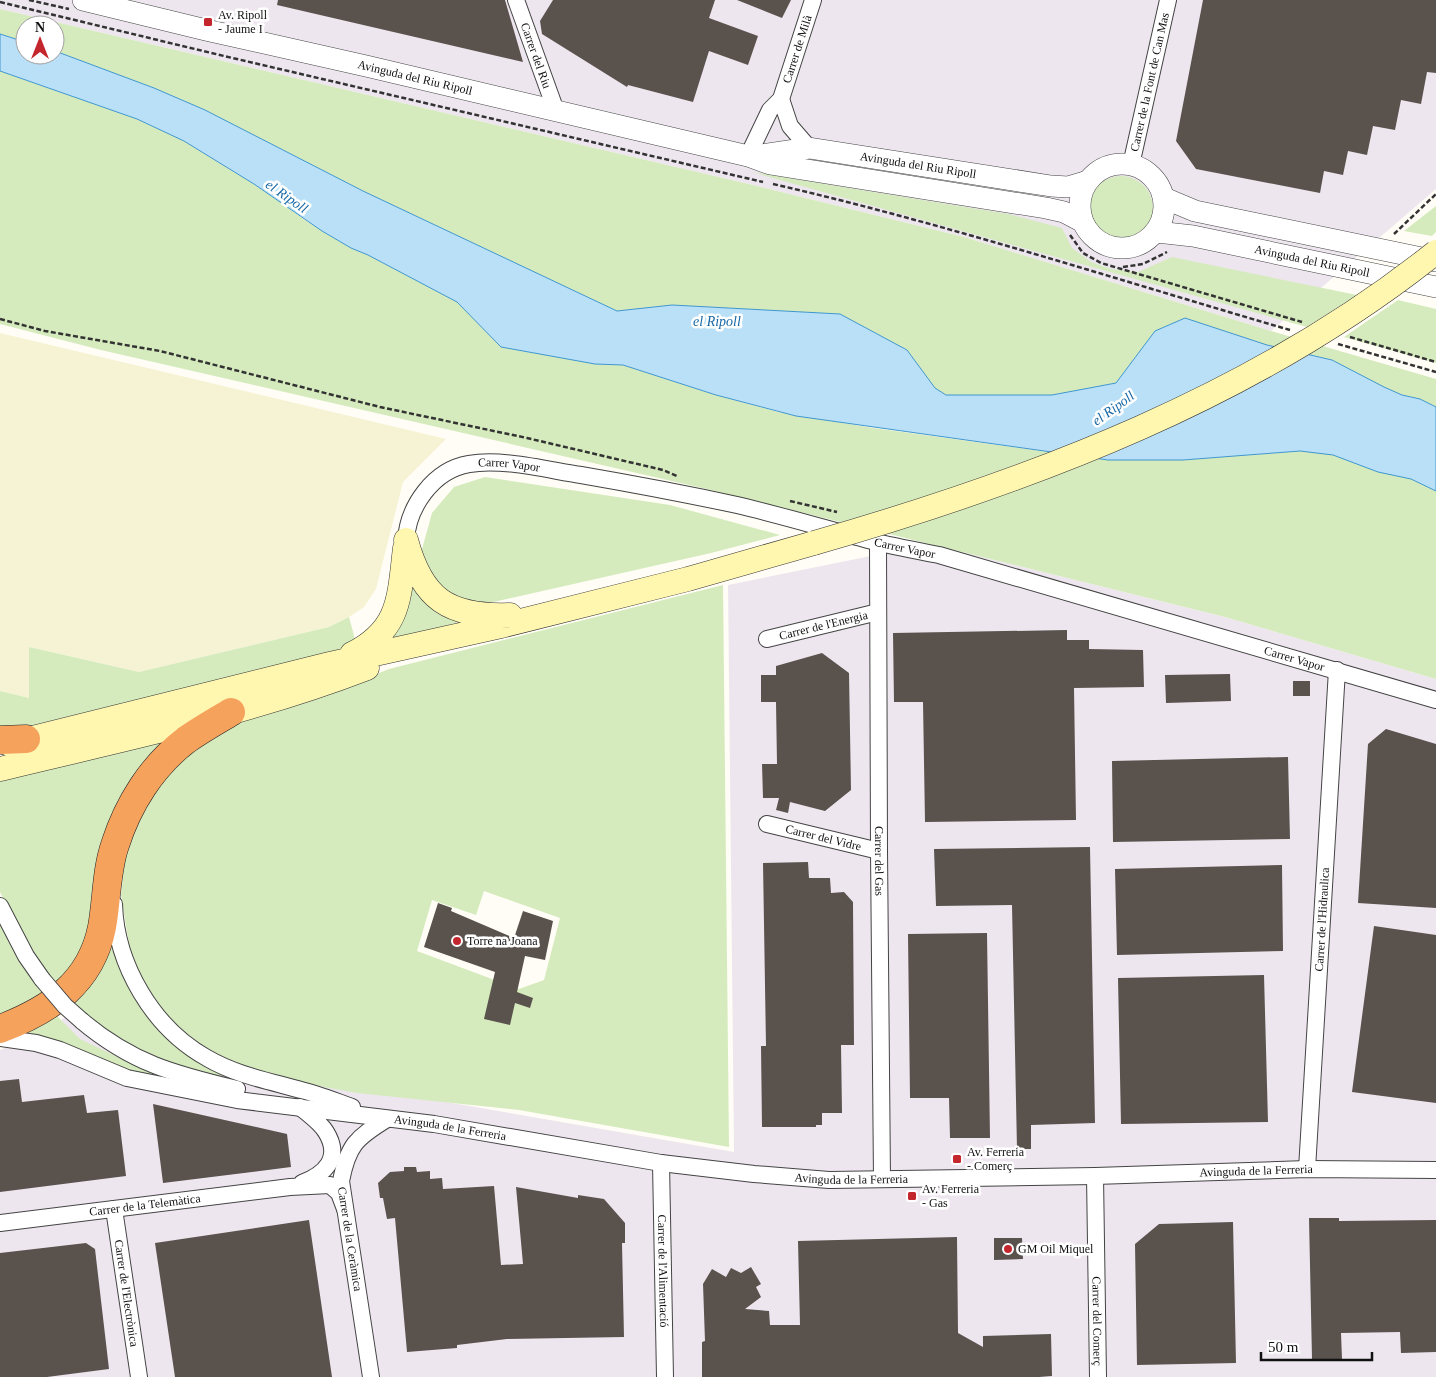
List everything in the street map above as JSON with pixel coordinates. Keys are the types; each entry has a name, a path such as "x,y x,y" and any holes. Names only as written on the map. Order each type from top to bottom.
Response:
{"highway":[{"path":"0,1029 32,1016 50,1005 66,992 85,970 98,942 102,927 114,846 138,795 158,767 187,740 231,712"}],"main road":[{"path":"0,747 13,740 188,701 330,664 435,642 751,562 890,521 993,486 1072,457 1204,397 1309,341 1377,297 1436,252"},
{"path":"406,540 411,559 423,584 432,594 452,607 466,612 486,615 509,615 569,609"},
{"path":"330,664 369,644 379,636 388,624 399,594 406,540"},
{"path":"0,769 231,712 335,680 435,642"}],"street":[{"name":"Avinguda del Riu Ripoll","path":"83,0 146,7 206,30 748,156 770,164 1046,208 1064,212 1083,222"},
{"name":"Carrer del Riu","path":"516,0 556,111"},
{"name":"Carrer de Milà","path":"748,156 770,110 781,99 814,0"},
{"name":"Carrer de la Font de Can Mas","path":"1131,165 1168,0"},
{"name":"Carrer de Milà","path":"781,99 790,126 809,148"},
{"name":"Avinguda del Riu Ripoll","path":"748,156 809,148 1051,186 1068,187 1088,181"},
{"path":"1119,164 1131,165 1143,169 1153,176 1160,186 1165,210 1157,232 1148,241 1136,247 1124,249 1111,248 1089,234 1080,212 1080,201 1088,181 1097,172 1108,166 1119,164"},
{"name":"Avinguda del Riu Ripoll","path":"1164,198 1195,210 1436,261"},
{"name":"Avinguda del Riu Ripoll","path":"1157,232 1193,236 1436,288"},
{"name":"Carrer Vapor","path":"406,540 409,520 423,494 442,476 454,469 469,464 533,467 739,506 878,542 939,555 1436,700"},
{"name":"Carrer del Gas","path":"878,542 882,1179"},
{"name":"Carrer de l'Energia","path":"767,639 878,612"},
{"name":"Carrer de l'Hidraulica","path":"1306,1169 1336,670"},
{"name":"Carrer del Vidre","path":"767,824 879,851"},
{"path":"123,825 116,853 113,890 120,945 132,977 161,1019 189,1046 213,1061 252,1077 302,1090 387,1119"},
{"path":"0,906 26,956 42,979 65,1006 116,1046 158,1068 178,1075 239,1090 271,1103"},
{"path":"0,1038 36,1043 60,1050 118,1075 144,1083 237,1100 271,1103"},
{"name":"Avinguda de la Ferreria","path":"271,1103 434,1124 661,1163 754,1174 829,1180 1095,1176 1306,1169 1436,1170"},
{"path":"290,1188 314,1179 323,1172 330,1164 333,1150 327,1132 300,1107"},
{"name":"Carrer de la Ceràmica","path":"371,1377 341,1181 350,1150 365,1133 387,1119"},
{"name":"Carrer de l'Alimentació","path":"661,1163 664,1377"},
{"name":"Carrer del Comerç","path":"1095,1176 1098,1377"},
{"path":"290,1188 330,1184 340,1193 345,1209"},
{"name":"Carrer de la Telemàtica","path":"0,1223 290,1188"},
{"name":"Carrer de l'Electrònica","path":"114,1209 139,1377"}],"path":[{"path":"0,2 694,167 824,196 936,225 1297,332"},
{"path":"1167,251 1143,264 1119,267 1305,323"},
{"path":"0,319 45,331 160,351 380,407 527,438 663,470 688,480 690,496"},
{"path":"1343,334 1436,362"},
{"path":"1333,342 1436,372"}],"shaded area":[{"path":"0,0 1436,0 1436,189 1271,331 964,237 753,185 65,24 65,15 26,15 0,9"},
{"path":"0,333 446,439 403,482 376,589 364,607 349,617 329,627 139,672 29,647 29,698 0,691"},
{"path":"930,544 1225,617 1436,679 1436,1377 0,1377 0,1050 52,1028 138,955 377,1090 734,1152 728,585"}],"green space":[{"path":"0,9 26,15 15,15 15,39 0,34"},
{"path":"65,24 753,185 964,237 1271,331 1436,379 1436,407 1420,399 1402,395 1384,387 1332,360 1267,345 1155,331 1116,383 1052,395 946,395 935,388 907,350 840,314 672,305 617,311 363,191 205,110 154,88 65,55"},
{"path":"0,71 137,119 184,141 254,184 308,222 351,248 457,302 501,347 595,364 623,365 716,395 778,412 873,428 1108,460 1183,460 1300,451 1333,455 1411,479 1436,491 1436,679 1225,617 711,490 101,350 0,324"},
{"path":"751,172 1008,214 1062,228 1072,248 1091,262 1111,269 1138,272 1172,257 1357,295 1307,327"},
{"path":"1115,176 1127,176 1144,185 1151,196 1153,208 1151,220 1144,231 1127,240 1115,240 1103,235 1094,226 1089,214 1089,202 1094,190 1103,181"},
{"path":"1436,206 1436,232 1432,236 1404,231"},
{"path":"1398,300 1436,309 1436,363 1344,337"},
{"path":"485,477 670,505 780,535 711,553 489,603 463,606 442,589 419,560 432,513 454,487"},
{"path":"408,581 466,620 385,643 407,613"},
{"path":"723,585 729,1147 519,1110 357,1093 285,1080 212,1054 170,1020 156,1003 140,977 130,951 121,895 124,863 130,836 141,808 171,765 238,722 313,700 389,669","holes":["484,891 560,918 544,980 519,989 417,951 432,900 476,915"]},
{"path":"349,617 356,643 331,653 0,733 0,691 29,698 29,647 139,672 329,627"},
{"path":"166,739 94,929 62,988 39,964 22,938 0,892 0,778"},
{"path":"0,920 28,974 47,999 0,1021"},
{"path":"112,937 139,1001 237,1079 236,1084 147,1058 89,1019 71,997"},
{"path":"54,1013 80,1039 164,1079 133,1072 80,1049 20,1030"}],"water":[{"name":"el Ripoll","path":"0,34 15,39 15,65 65,65 65,55 154,88 205,110 363,191 617,311 672,305 840,314 907,350 935,388 946,395 1052,395 1116,383 1155,331 1185,318 1267,345 1332,360 1384,387 1402,395 1420,399 1436,407 1436,491 1411,479 1378,472 1333,455 1300,451 1183,460 1108,460 796,416 716,395 623,365 595,364 501,347 457,302 351,248 322,231 254,184 184,141 137,119 0,71"}],"building":[{"path":"278,0 505,0 523,62 277,5"},
{"path":"553,0 715,0 709,18 758,36 748,65 709,51 693,102 628,85 627,87 542,34 540,21"},
{"path":"737,0 791,0 782,18"},
{"path":"1203,0 1436,0 1436,73 1427,72 1421,104 1401,100 1395,130 1373,126 1367,155 1348,151 1343,175 1324,171 1320,193 1196,169 1176,141"},
{"path":"1067,630 1067,640 1089,640 1089,649 1143,650 1144,687 1074,688 1076,820 925,822 923,702 894,702 893,633"},
{"path":"822,653 849,673 851,790 825,811 790,802 788,813 776,810 779,798 763,798 762,764 777,764 776,702 761,702 761,675 776,675 776,666"},
{"path":"1230,674 1231,701 1166,703 1165,675"},
{"path":"1293,681 1310,681 1310,696 1293,696"},
{"path":"1386,729 1436,744 1436,908 1358,903 1368,744"},
{"path":"1288,757 1290,839 1113,842 1112,761"},
{"path":"1090,847 1095,1123 1031,1125 1031,1149 1017,1149 1012,905 936,906 934,849"},
{"path":"808,862 809,878 830,878 831,893 844,892 853,902 854,1045 841,1045 842,1113 822,1113 822,1125 816,1125 816,1127 762,1127 761,1046 766,1046 763,863"},
{"path":"1282,865 1283,951 1117,955 1115,869"},
{"name":"Torre na Joana","path":"438,903 452,908 451,911 514,938 523,911 553,921 545,960 525,956 517,992 533,998 530,1008 515,1003 510,1025 484,1019 495,972 424,947"},
{"path":"1374,926 1436,935 1436,1103 1352,1092"},
{"path":"987,933 990,1138 950,1138 949,1098 910,1098 908,934"},
{"path":"1264,975 1268,1122 1121,1124 1118,978"},
{"path":"19,1079 22,1102 84,1095 87,1113 118,1110 126,1176 0,1192 0,1081"},
{"path":"153,1104 287,1134 291,1167 163,1183"},
{"path":"404,1167 416,1167 417,1172 430,1171 430,1179 442,1178 443,1189 494,1186 501,1265 523,1264 516,1187 578,1198 578,1195 604,1199 625,1223 625,1243 622,1243 624,1337 507,1339 457,1345 457,1348 407,1352 395,1218 387,1219 383,1198 380,1198 378,1183 390,1172 404,1171"},
{"path":"1309,1218 1339,1218 1339,1221 1436,1220 1436,1352 1401,1353 1400,1332 1341,1333 1342,1359 1312,1359"},
{"path":"309,1220 332,1377 175,1377 155,1243"},
{"path":"1233,1222 1236,1363 1137,1365 1135,1244 1159,1224"},
{"path":"957,1237 958,1333 983,1347 983,1336 1051,1334 1052,1376 702,1377 702,1342 705,1341 703,1284 712,1269 726,1277 731,1268 741,1273 751,1267 761,1284 756,1287 761,1297 745,1309 769,1311 770,1325 800,1325 798,1241"},
{"name":"GM Oil Miquel","path":"994,1238 1022,1238 1023,1259 994,1260"},
{"path":"86,1243 95,1249 109,1369 47,1377 0,1377 0,1253"}],"place":[{"name":"Av. Ripoll - Jaume I","path":"208,22"},
{"name":"Torre na Joana","path":"457,941"},
{"name":"Av. Ferreria - Comerç","path":"957,1159"},
{"name":"Av. Ferreria - Gas","path":"912,1196"},
{"name":"GM Oil Miquel","path":"1008,1249"}]}
